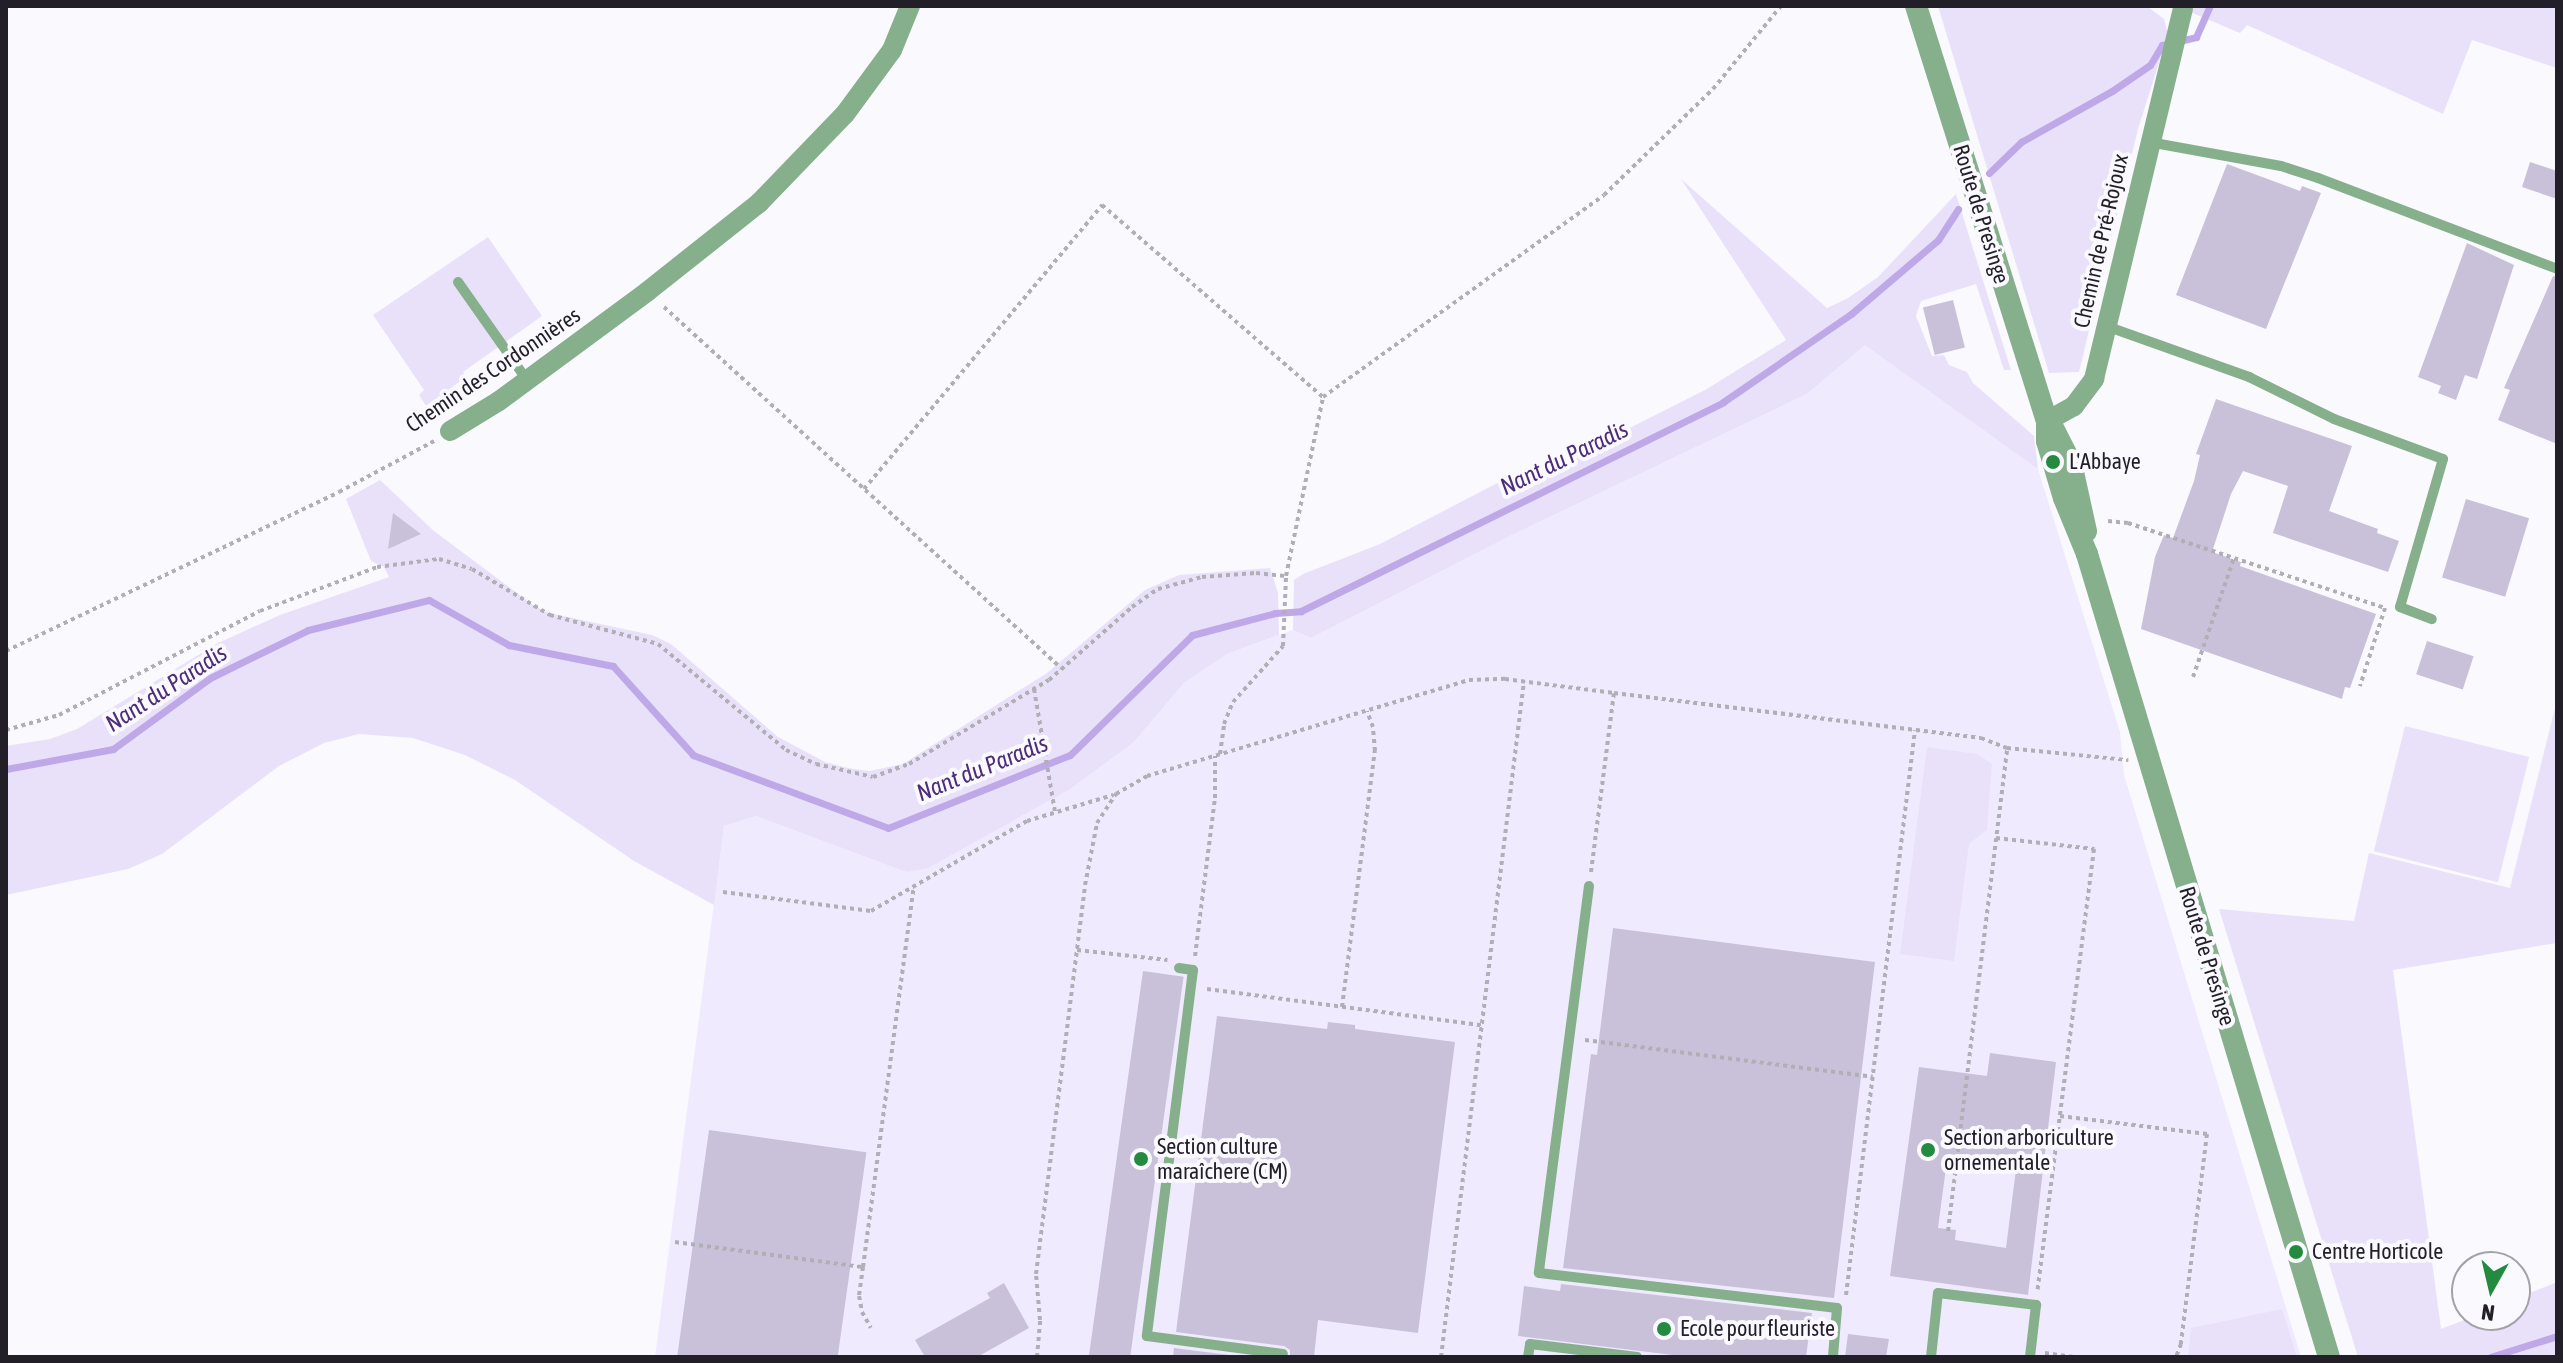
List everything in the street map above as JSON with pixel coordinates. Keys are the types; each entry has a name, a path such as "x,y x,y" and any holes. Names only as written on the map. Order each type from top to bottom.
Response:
{"street":[{"name":"Chemin des Cordonnières","path":"450,431 527,380 648,291 759,203 805,159 892,50 910,6"},
{"name":"Route de Presinge","path":"1916,6 2047,421 2047,441 2064,498 2087,554 2329,1357"},
{"name":"Chemin de Pré-Rojoux","path":"2047,421 2074,406 2094,379 2183,9"}],"lane":[{"path":"2149,142 2281,166 2557,269"},
{"path":"458,282 527,380"},
{"path":"2106,326 2249,377 2334,419 2443,459 2400,607 2432,619"},
{"path":"1589,886 1539,1273 1837,1308 1833,1357"},
{"path":"1179,968 1193,970 1147,1336 1283,1354"},
{"path":"1931,1357 1938,1293 2036,1305 2030,1354"},
{"path":"1528,1357 1530,1344 1637,1357"}],"path":[{"path":"1193,970 1215,798 1217,755 1224,724 1233,702 1280,652 1285,629 1286,576 1323,397 1604,195 1713,89 1781,6"},
{"path":"864,489 1102,205 1323,397"},
{"path":"648,291 1061,668"},
{"name":"Chemin des Cordonnières","path":"6,651 339,492 450,431"},
{"path":"2116,522 2385,608 2360,686"},
{"path":"2193,677 2234,558"},
{"path":"6,730 59,715 260,611 377,567 439,559 472,569 550,615 625,632 658,644 786,750 844,772 873,777 896,772 1034,689 1132,607 1170,583 1256,573 1286,576"},
{"path":"723,892 866,912 883,906 1027,821 1116,794 1147,776 1469,680 1524,681 1981,738 2007,748 2149,762"},
{"path":"1441,1357 1524,681"},
{"path":"1034,689 1055,812"},
{"path":"1589,886 1614,693"},
{"path":"1342,1007 1375,751 1373,727 1367,711"},
{"path":"1837,1308 1844,1309 1915,730"},
{"path":"1948,1231 2007,748"},
{"path":"1037,1357 1040,1320 1036,1274 1077,950 1094,835 1116,794"},
{"path":"1996,838 2094,849 2036,1305"},
{"path":"871,1328 862,1312 859,1296 914,885"},
{"path":"1077,950 1149,958"},
{"path":"1191,987 1482,1025"},
{"path":"1569,1038 1873,1077"},
{"path":"2060,1116 2207,1134 2181,1344 2176,1357"},
{"path":"675,1242 863,1267"},
{"path":"2030,1354 2074,1357"}],"shaded area":[{"path":"1938,6 2147,6 2164,19 2168,34 2138,129 2079,372 2049,373"},
{"path":"2184,6 2557,6 2557,68 2472,40 2443,114 2247,25 2240,33 2183,9"},
{"path":"1681,179 1827,308 1878,277 1956,194 2011,370 2004,370 1976,284 1921,301 1916,316 1932,356 1944,355 1949,365 1967,372 1973,383 2034,436 2038,469 1865,345 1807,394 1512,535 1311,638 1293,630 1294,580 1303,574 1380,544 1507,478 1576,455 1705,390 1786,340"},
{"path":"488,237 542,316 463,372 466,377 426,406 419,395 424,390 373,315"},
{"path":"1866,344 2038,469 2120,732 2124,775 2301,1357 655,1357 724,826 756,816 906,872 1134,742 1184,683 1227,654 1293,630 1311,638 1512,535 1807,394"},
{"path":"380,480 434,531 533,605 549,613 652,635 671,644 778,737 825,762 848,768 869,771 903,764 1047,673 1145,590 1179,575 1270,568 1278,593 1279,635 1227,654 1184,683 1134,742 1070,789 928,868 906,872 756,816 724,826 714,905 634,861 515,780 465,755 413,738 359,734 324,743 279,766 162,854 128,869 6,895 6,746 50,739 77,729 218,643 280,615 389,577 384,567 371,561 346,499"},
{"path":"2557,700 2557,943 2393,970 2441,1329 2451,1325 2451,1331 2531,1331 2531,1293 2557,1282 2557,1357 2358,1357 2219,909 2354,921 2369,853 2510,888"},
{"path":"2405,726 2529,757 2498,882 2374,851"},
{"path":"1927,747 1977,754 1992,764 1987,830 1969,844 1954,961 1900,954"},
{"path":"2282,1309 2297,1357 2188,1357 2191,1328"}],"building":[{"path":"2530,162 2557,171 2557,199 2522,187"},
{"path":"2227,164 2300,191 2302,186 2321,193 2266,329 2176,295"},
{"path":"2467,243 2514,265 2477,379 2465,375 2456,400 2438,393 2441,386 2418,377"},
{"path":"2553,276 2557,277 2557,444 2498,420 2510,390 2504,388"},
{"path":"1953,300 1965,348 1935,355 1923,307"},
{"path":"2216,399 2352,446 2329,511 2378,529 2377,533 2399,541 2388,572 2273,533 2288,486 2243,471 2231,494 2212,552 2241,562 2240,566 2376,614 2350,688 2345,687 2342,699 2141,629 2155,557 2164,535 2173,538 2194,481 2200,455 2196,454"},
{"path":"2466,499 2529,518 2505,597 2442,577"},
{"path":"393,513 421,534 388,549"},
{"path":"2427,641 2474,656 2463,689 2416,674"},
{"path":"1613,928 1875,962 1834,1298 1563,1268 1591,1054 1597,1055"},
{"name":"Section culture maraîchere (CM)","path":"1143,971 1184,977 1130,1357 1089,1356"},
{"path":"1217,1016 1327,1029 1328,1022 1355,1025 1355,1029 1455,1042 1418,1333 1318,1320 1314,1357 1290,1357 1290,1350 1284,1346 1176,1332"},
{"path":"1990,1053 2056,1062 2028,1295 1890,1276 1919,1067 1987,1076","holes":["1947,1160 2016,1169 2006,1248 1955,1240 1956,1230 1938,1228"]},
{"path":"709,1130 866,1152 838,1357 677,1357"},
{"path":"1004,1283 1029,1328 977,1357 925,1357 915,1340 990,1298 987,1293"},
{"name":"Ecole pour fleuriste","path":"1561,1284 1812,1313 1806,1357 1689,1357 1518,1336 1524,1286 1560,1291"},
{"path":"1848,1334 1889,1339 1886,1357 1845,1357"},
{"path":"1174,1348 1245,1357 1173,1357"}],"waterway":[{"name":"Nant du Paradis","path":"1989,173 2021,142 2112,91 2150,65 2162,45 2196,37 2210,6"},
{"name":"Nant du Paradis","path":"6,769 113,749 210,678 308,630 429,600 509,645 613,666 693,755 888,828 1070,755 1192,635 1275,613 1301,611 1723,402 1851,314 1938,240 1958,209"},
{"path":"2490,1357 2557,1336"}],"place":[{"name":"L'Abbaye","path":"2053,462"},
{"name":"Section arboriculture ornementale","path":"1928,1150"},
{"name":"Section culture maraîchere (CM)","path":"1141,1159"},
{"name":"Centre Horticole","path":"2296,1252"},
{"name":"Ecole pour fleuriste","path":"1664,1329"}]}
